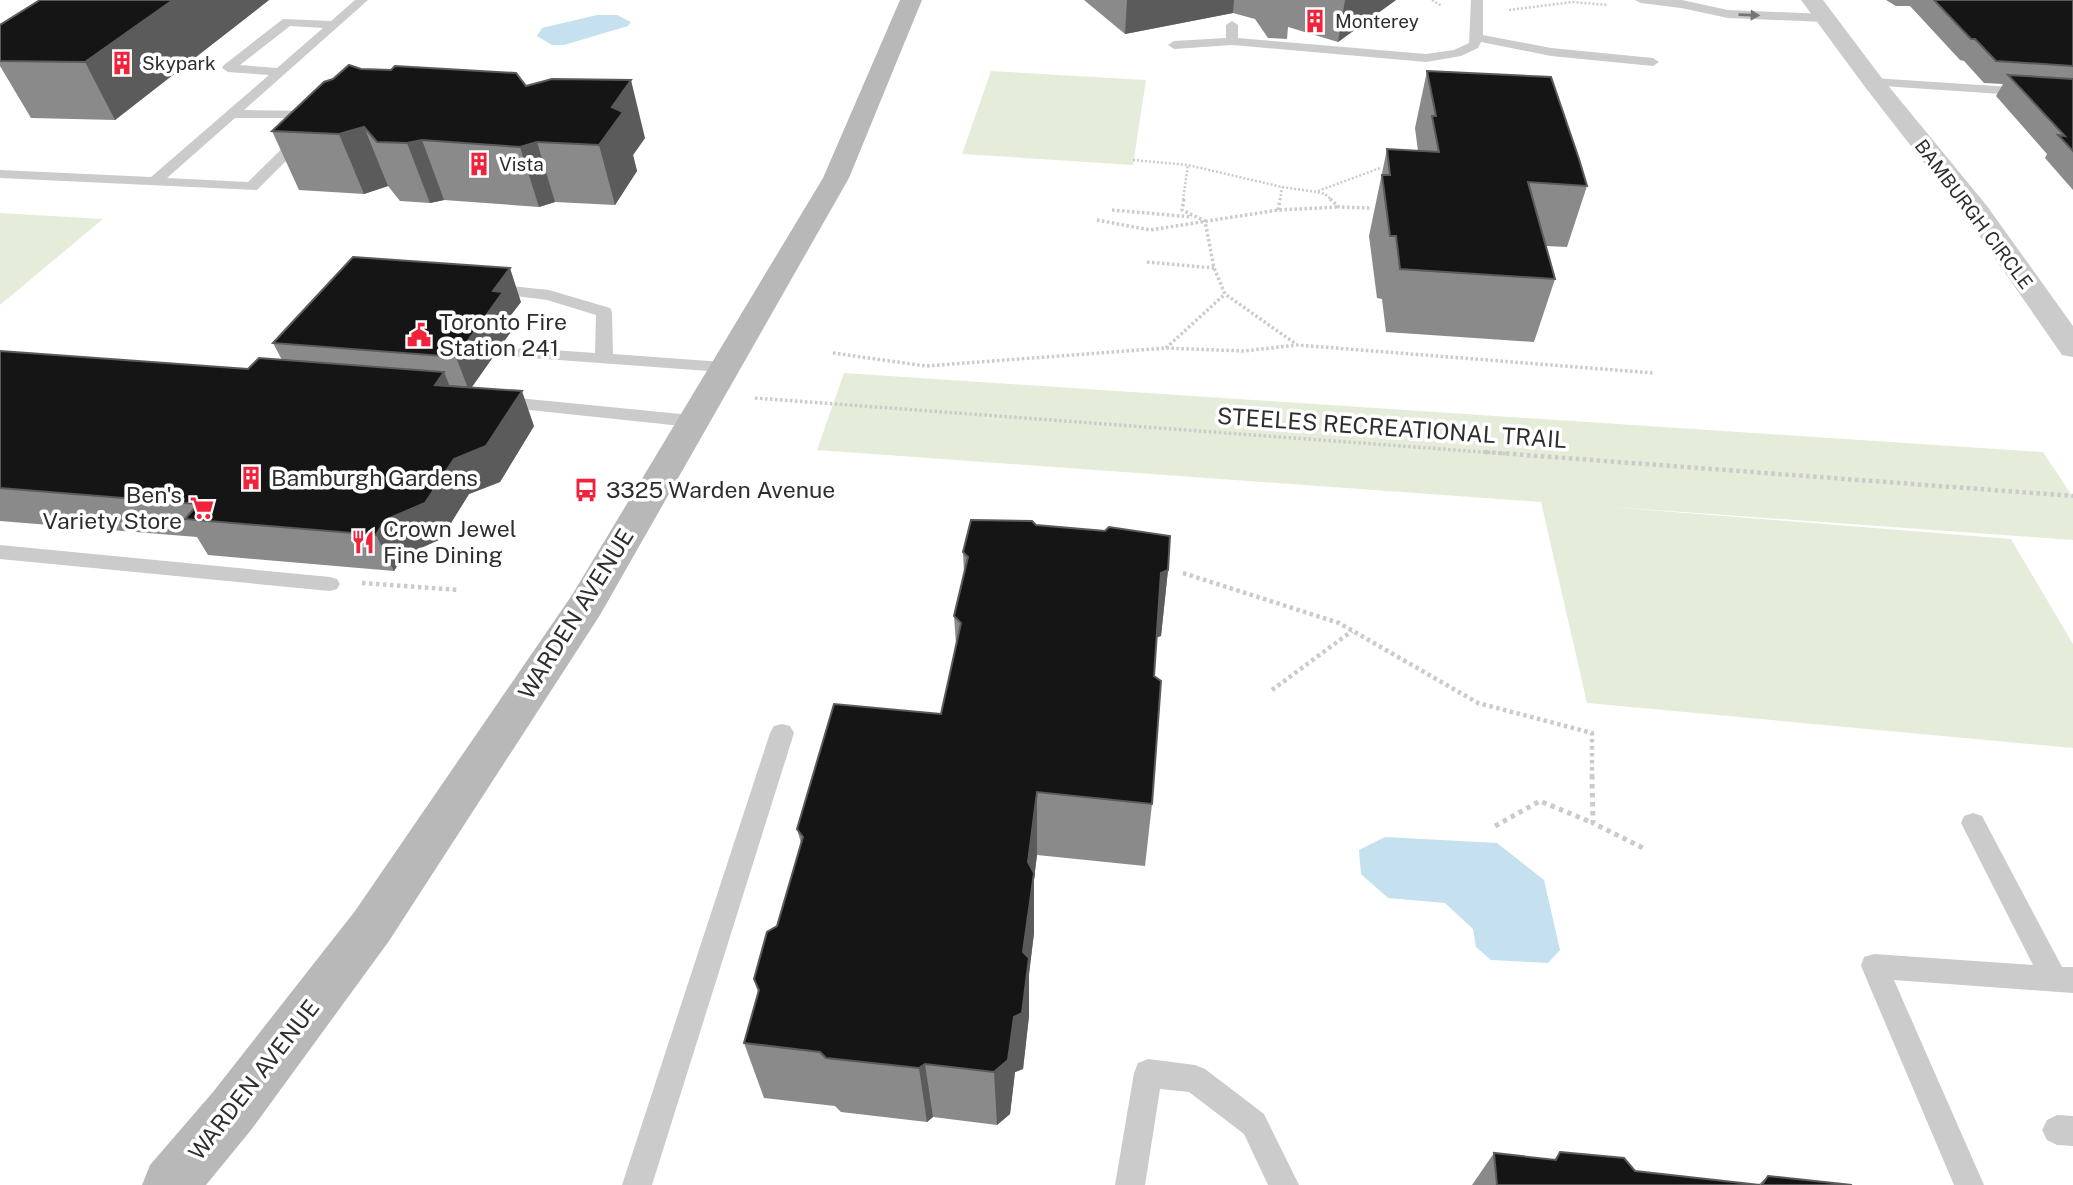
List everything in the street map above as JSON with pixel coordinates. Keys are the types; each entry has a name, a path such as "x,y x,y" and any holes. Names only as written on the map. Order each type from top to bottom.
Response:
{"main road":[{"name":"WARDEN AVENUE","path":"170,1185 232,1111 372,926 586,605 707,394 836,178 911,0"}],"street":[{"name":"BAMBURGH CIRCLE","path":"1819,9 1872,82 1977,212 2073,348"}],"lane":[{"path":"156,180 362,0"},
{"path":"1641,0 1701,0"},
{"path":"1678,2 1728,14 1819,9"},
{"path":"1174,45 1232,41 1426,58 1457,52 1474,45 1477,37 1478,6"},
{"path":"280,72 228,68 286,22 334,24"},
{"path":"1232,25 1232,41"},
{"path":"1477,37 1550,52 1653,62"},
{"path":"1872,82 2073,94"},
{"path":"0,174 252,187 331,115 231,114"},
{"path":"470,288 549,295 604,312 604,359"},
{"path":"523,353 604,359 707,394"},
{"path":"473,400 585,409 707,394"},
{"path":"0,552 330,584"},
{"path":"637,1185 782,733"},
{"path":"1973,823 2063,980"},
{"path":"1969,1185 1874,966 2063,980"},
{"path":"1130,1185 1148,1073 1195,1079 1254,1124 1284,1185"}],"path":[{"path":"1432,0 1448,10 1478,6 1493,13 1572,2 1613,6"},
{"path":"1133,159 1188,165 1282,187 1317,192 1325,194 1339,207"},
{"path":"1188,165 1182,210 1205,221"},
{"path":"1317,192 1380,167"},
{"path":"1278,210 1282,187"},
{"path":"1097,220 1150,230 1278,210 1370,208"},
{"path":"1112,210 1196,217"},
{"path":"1205,221 1214,268 1225,294 1297,345"},
{"path":"1147,262 1214,268"},
{"path":"1166,348 1225,294"},
{"path":"833,353 926,366 1166,348 1244,351 1297,345 1653,373"},
{"name":"STEELES RECREATIONAL TRAIL","path":"707,394 2073,496"},
{"path":"1184,573 1339,623 1478,703 1592,733 1593,823"},
{"path":"362,576 357,583 459,590"},
{"path":"1272,690 1352,631"},
{"path":"1495,826 1540,801 1643,848"}],"green space":[{"path":"991,71 1146,80 1133,165 962,154"},
{"path":"0,213 103,219 0,305"},
{"path":"844,373 2043,452 2073,497 2073,540 1599,506 2011,539 2073,644 2073,748 1587,703 1541,502 817,450"}],"water":[{"path":"597,15 617,15 631,22 628,26 564,45 552,45 537,36 542,28"},
{"path":"1385,837 1497,843 1544,880 1560,950 1548,963 1491,960 1476,947 1473,929 1445,903 1388,898 1361,874 1359,850"}],"building":[{"path":"40,0 173,0 85,62 0,61 0,25"},
{"path":"1934,0 2073,0 2073,66 1996,61"},
{"path":"349,65 361,69 391,70 395,66 516,73 526,86 552,79 631,80 612,107 623,112 599,145 537,142 520,147 422,140 407,143 377,142 364,127 339,134 272,131 324,82 333,79"},
{"path":"1427,71 1551,77 1587,186 1528,182 1555,279 1400,269 1396,236 1390,236 1382,175 1390,175 1387,149 1439,152 1432,116 1436,116"},
{"path":"2008,75 2073,79 2073,151 2058,135 2065,136"},
{"path":"353,257 510,268 493,291 503,292 456,357 273,343"},
{"name":"Bamburgh Gardens","path":"0,351 248,369 259,358 444,372 435,385 522,391 486,446 454,459 425,503 385,520 376,535 185,519 198,504 0,488"},
{"path":"971,520 1032,521 1036,525 1105,531 1109,527 1170,536 1168,570 1161,573 1154,676 1161,681 1152,804 1037,792 1028,862 1034,873 1023,952 1029,958 1022,1013 1014,1017 1008,1060 994,1072 925,1064 919,1068 826,1058 820,1052 744,1043 759,990 754,979 767,932 777,926 803,837 797,829 834,704 941,714 961,623 954,616 968,557 963,552"},
{"path":"1560,1152 1624,1158 1635,1171 1760,1185 1497,1185 1494,1153 1556,1160"},
{"path":"1768,1176 1852,1185 1762,1185"}],"place":[{"name":"Monterey","path":"1315,21"},
{"name":"Skypark","path":"122,63"},
{"name":"Vista","path":"479,164"},
{"name":"Toronto Fire Station 241","path":"419,335"},
{"name":"Bamburgh Gardens","path":"251,478"},
{"name":"3325 Warden Avenue","path":"586,490"},
{"name":"Ben's Variety Store","path":"202,508"},
{"name":"Crown Jewel Fine Dining","path":"363,542"}]}
